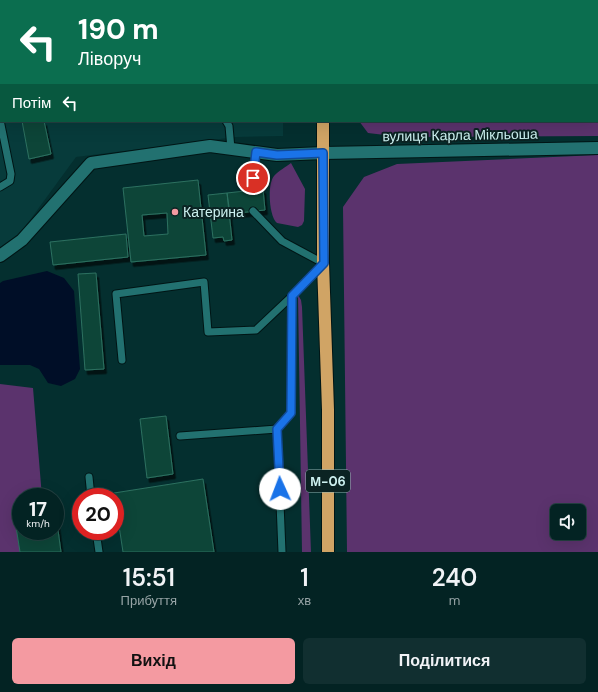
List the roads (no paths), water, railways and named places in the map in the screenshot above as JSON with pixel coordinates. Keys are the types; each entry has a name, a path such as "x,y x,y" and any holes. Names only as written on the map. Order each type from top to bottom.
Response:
{"highway":[{"name":"М-06","path":"323,122 324,263 328,410 328,552"}],"street":[{"name":"вулиця Карла Мікльоша","path":"0,256 22,240 91,163 210,146 277,155 598,148"}],"lane":[{"path":"227,122 229,126 231,149"},
{"path":"0,124 12,174 10,181 0,187"},
{"path":"251,190 256,152"},
{"path":"122,360 116,294 204,282 208,332 256,330 324,263 282,241 253,211"},
{"path":"282,552 277,429 291,413 292,296"},
{"path":"180,436 277,429"},
{"path":"89,477 90,488"},
{"path":"97,540 98,552"}],"place":[{"name":"Катерина","path":"175,212"}]}
